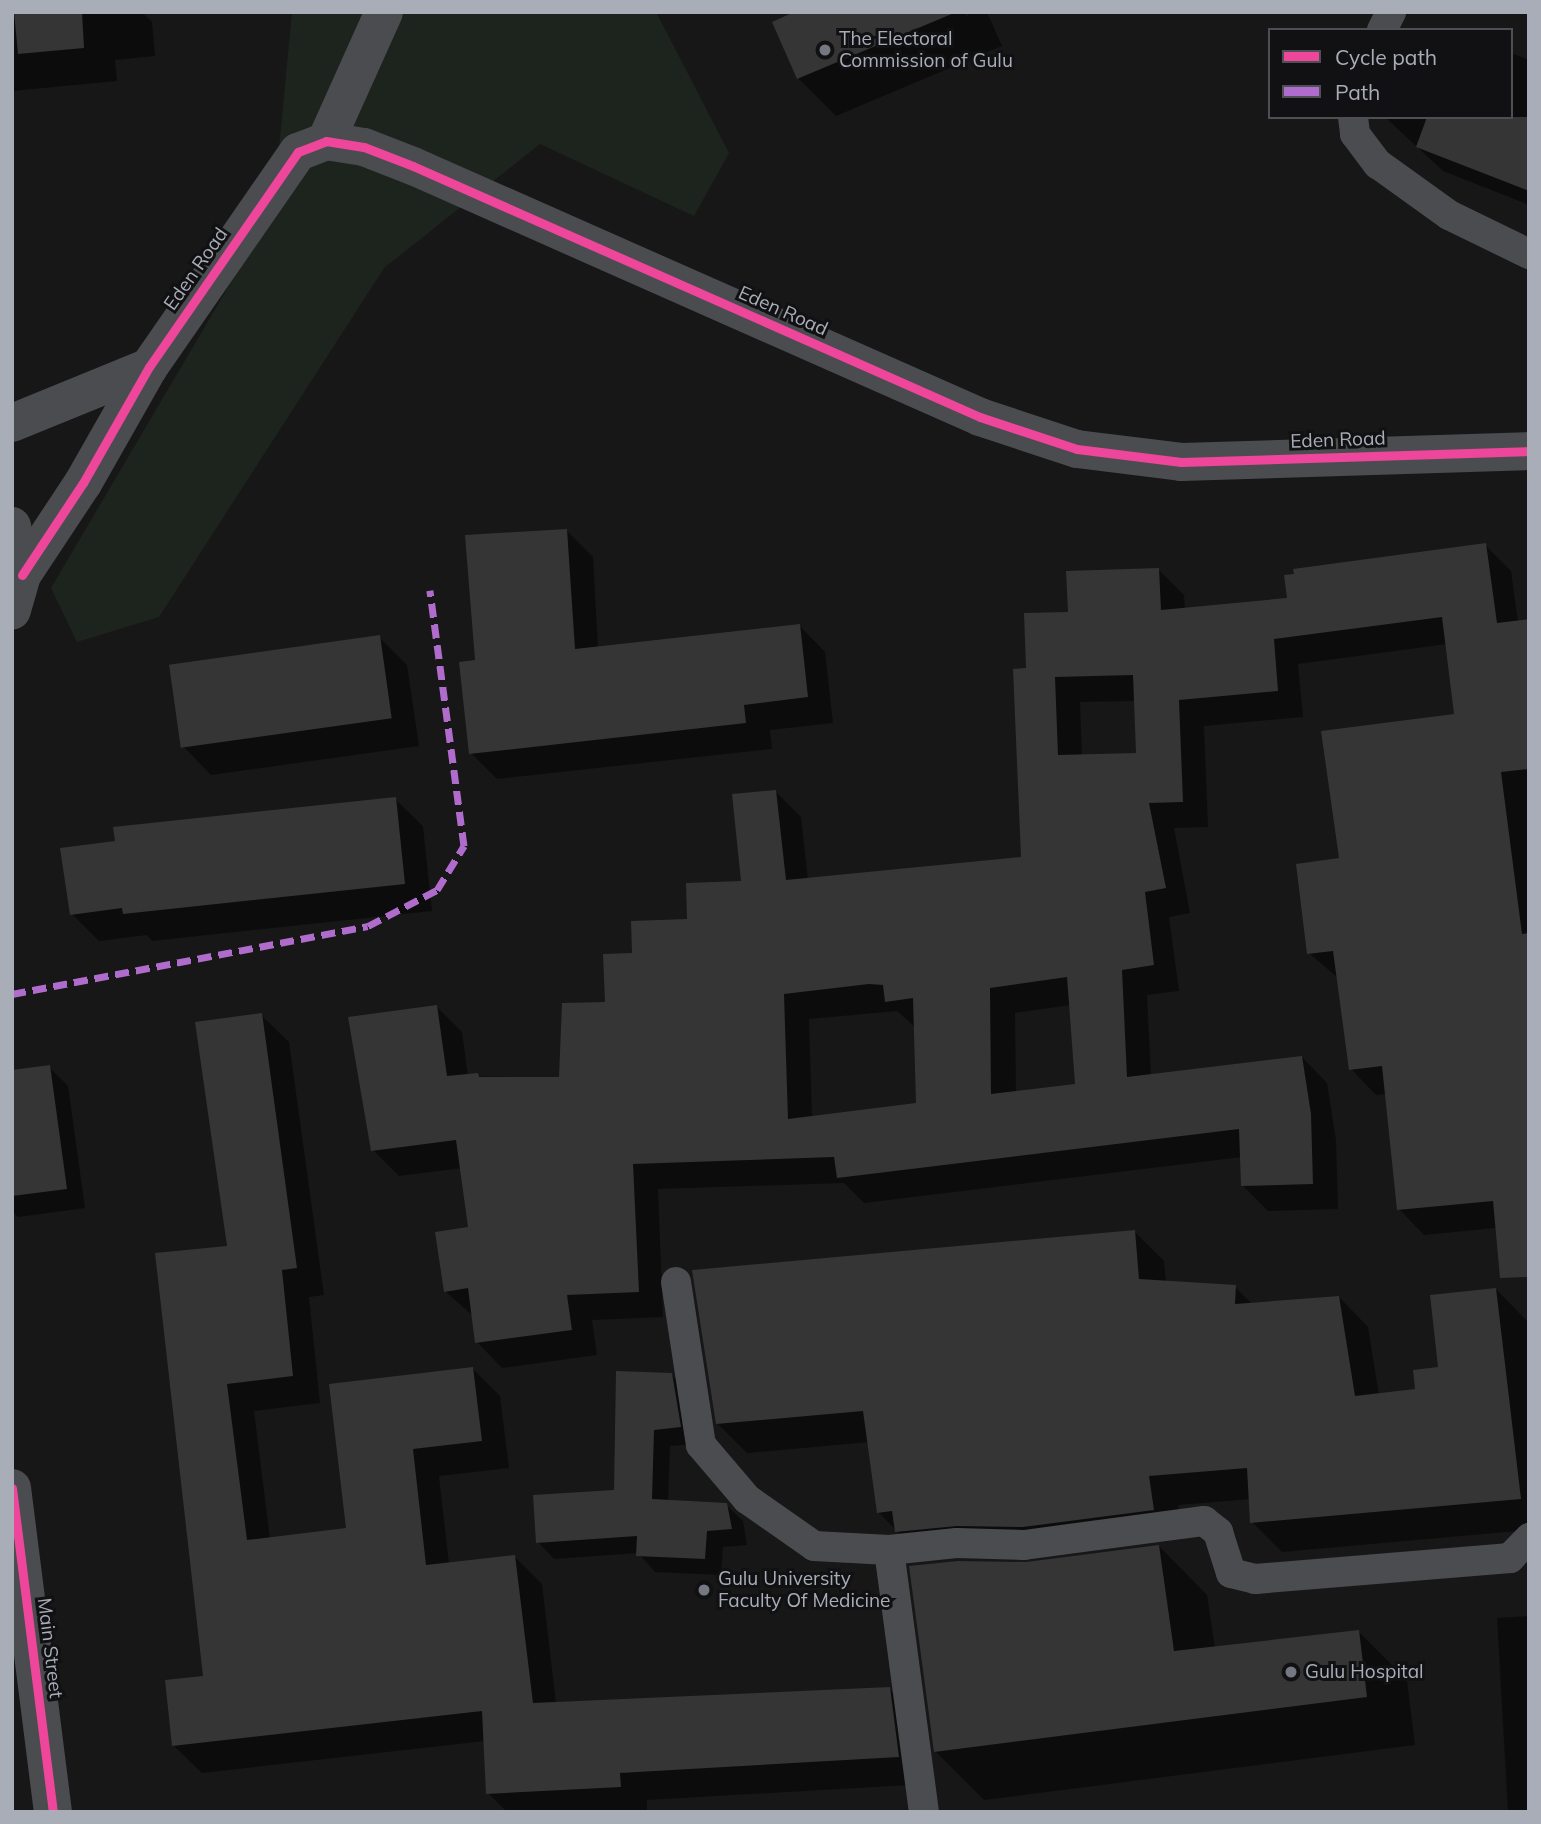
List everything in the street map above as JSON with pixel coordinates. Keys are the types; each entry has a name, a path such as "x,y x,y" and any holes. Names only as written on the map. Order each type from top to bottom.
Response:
{"street":[{"path":"326,141 384,12"},
{"name":"Eden Road","path":"22,575 83,483 149,367 298,152 326,141 364,147 413,166 980,417 1077,449 1181,462 1529,452"},
{"path":"12,424 149,367"},
{"path":"12,526 22,575 12,611"},
{"name":"Main Street","path":"12,1488 53,1812"}],"lane":[{"path":"1383,28 1391,12"},
{"path":"1353,119 1355,134 1378,164 1449,215 1529,254"},
{"path":"676,1282 701,1445 747,1499 814,1546 890,1550 957,1543 1024,1545 1205,1521 1218,1532 1231,1573 1255,1579 1510,1558 1529,1538"},
{"path":"890,1550 924,1812"}],"shaded area":[{"path":"292,12 656,12 729,153 694,216 540,144 384,268 159,617 77,642 51,588 273,211"}],"building":[{"path":"14,12 82,12 84,48 18,54"},
{"name":"The Electoral Commission of Gulu","path":"794,12 954,13 797,79 772,22"},
{"path":"1529,117 1529,191 1416,147 1426,119"},
{"path":"567,529 575,649 800,624 808,697 744,705 746,723 469,754 459,662 475,660 465,535"},
{"path":"1486,543 1497,623 1529,619 1529,769 1501,772 1522,934 1529,933 1529,1277 1500,1278 1493,1201 1397,1210 1382,1066 1349,1070 1333,951 1307,954 1296,864 1339,858 1321,731 1454,714 1442,617 1274,639 1278,691 1179,700 1183,802 1149,803 1166,888 1145,892 1154,965 1122,970 1127,1077 1302,1056 1311,1114 1313,1184 1241,1186 1239,1129 837,1178 834,1157 633,1164 639,1292 567,1295 572,1330 475,1343 468,1288 444,1292 435,1232 468,1227 456,1140 371,1151 348,1017 437,1005 447,1076 478,1073 479,1077 559,1077 562,1003 605,1002 603,954 632,953 631,921 687,919 686,883 741,881 732,794 776,790 786,880 1021,857 1013,669 1026,668 1024,613 1068,612 1066,571 1159,568 1161,610 1287,598 1284,575 1294,574 1293,569","holes":["1133,675 1136,753 1058,755 1055,677","1067,977 1075,1084 991,1094 990,988","869,984 883,985 885,1002 913,998 916,1103 788,1119 784,994"]},
{"path":"380,635 392,718 181,748 169,665"},
{"path":"396,797 405,884 123,914 122,908 70,915 60,848 115,841 113,827"},
{"path":"262,1013 297,1268 282,1270 293,1376 227,1384 247,1540 346,1528 329,1384 473,1367 482,1441 413,1449 426,1565 515,1555 533,1703 890,1687 899,1757 620,1773 621,1787 486,1794 482,1711 172,1746 165,1680 203,1676 155,1253 227,1246 195,1022"},
{"path":"50,1065 67,1189 12,1196 12,1070"},
{"path":"1135,1230 1139,1279 1236,1285 1235,1304 1339,1296 1355,1396 1415,1389 1413,1370 1438,1367 1430,1295 1496,1288 1521,1499 1250,1523 1247,1468 1149,1476 1154,1510 1023,1527 957,1526 895,1532 892,1511 877,1513 863,1411 716,1424 692,1270"},
{"path":"616,1371 672,1373 681,1427 654,1430 652,1499 727,1503 732,1529 707,1531 705,1559 636,1556 637,1536 536,1543 533,1495 614,1490"},
{"path":"1159,1545 1174,1651 1359,1630 1367,1697 934,1752 909,1566 958,1561 1026,1562"}],"marked path":[{"path":"12,994 368,926 437,890 464,846 430,590"}],"cycle path":[{"path":"22,575 83,483 149,367 298,152 326,141 364,147 413,166 980,417 1077,449 1181,462 1529,451"},
{"path":"12,1488 53,1812"}],"place":[{"name":"The Electoral Commission of Gulu","path":"825,50"},
{"name":"Gulu University Faculty Of Medicine","path":"704,1590"},
{"name":"Gulu Hospital","path":"1291,1672"}]}
